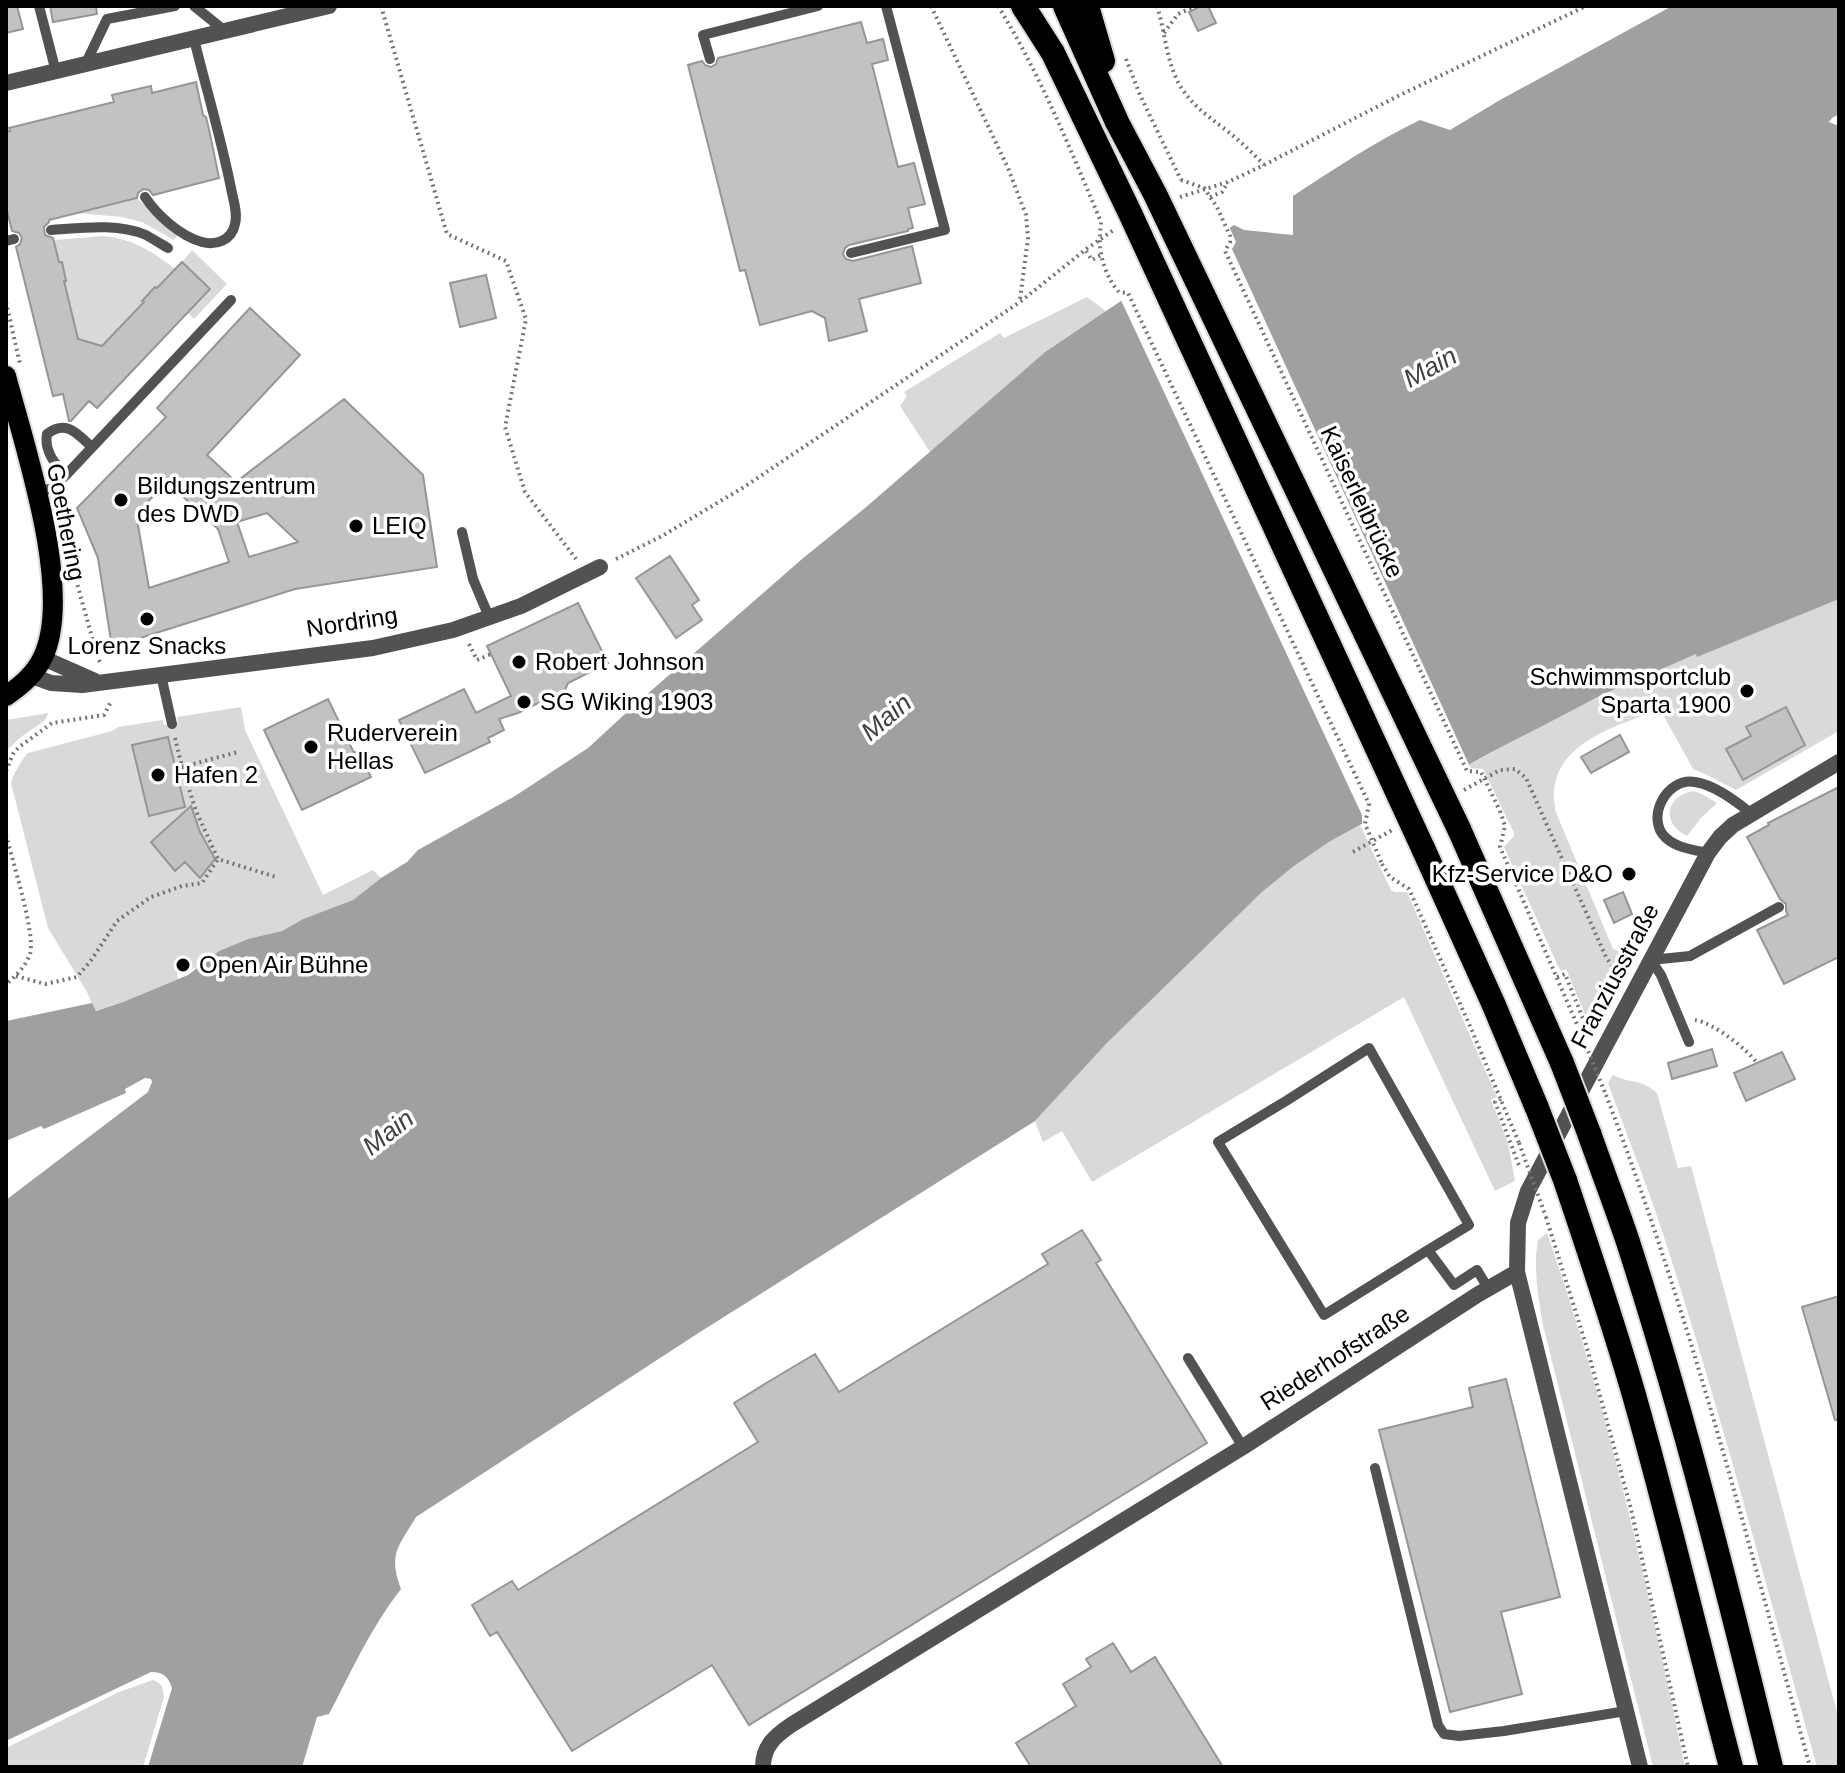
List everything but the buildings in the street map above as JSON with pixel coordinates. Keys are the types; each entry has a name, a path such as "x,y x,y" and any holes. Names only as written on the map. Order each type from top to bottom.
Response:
{"highway":[{"path":"1023,6 1053,53"},
{"path":"1031,6 1137,227 1422,846 1537,1108 1602,1290 1633,1394 1731,1767"},
{"path":"1065,6 1117,122 1155,194 1459,829 1562,1063 1628,1240 1666,1364 1771,1767"},
{"path":"1087,6 1117,122"},
{"path":"1692,1620 1714,1767"}],"main road":[{"name":"Goethering","path":"6,376 47,543 53,598 52,623 43,658 32,676"},
{"path":"6,696 32,676"}],"street":[{"path":"6,83 310,8 329,6"},
{"name":"Nordring","path":"32,676 65,685 104,683 373,648 461,627 521,606 594,570"},
{"path":"43,658 104,683"},
{"name":"Franziusstraße","path":"1517,1272 1518,1223 1528,1191 1708,853 1733,825 1839,762"},
{"path":"1517,1272 1640,1767"},
{"name":"Riederhofstraße","path":"763,1767 766,1749 774,1736 1243,1447 1517,1272"}],"lane":[{"path":"39,6 56,72"},
{"path":"85,65 107,19 175,6"},
{"path":"194,6 225,31"},
{"path":"710,59 703,35 818,6"},
{"path":"851,253 945,230 886,6"},
{"path":"145,197 179,231 204,242 224,240 235,226 228,177 194,39"},
{"path":"51,230 93,227 122,229 145,235 168,248"},
{"path":"36,493 52,488 66,475 231,300"},
{"path":"66,475 51,456 47,434 55,428 68,428 92,447"},
{"path":"462,532 473,579 489,617"},
{"path":"161,675 172,724"},
{"path":"1708,853 1678,845 1660,831 1660,804 1672,786 1693,781 1705,784 1751,813"},
{"path":"1689,1042 1661,975 1651,960 1690,956 1779,907"},
{"path":"1369,1048 1469,1225 1428,1250 1324,1315 1218,1142 1369,1048"},
{"path":"1428,1250 1454,1285 1477,1270 1488,1288"},
{"path":"1188,1358 1243,1447"},
{"path":"1375,1468 1438,1725 1444,1734 1459,1736 1504,1731 1626,1711"}],"path":[{"path":"381,6 447,234 506,261 526,319 505,427 525,492 594,570 662,536 744,487 1020,302 1119,227"},
{"path":"931,6 1008,168 1026,215 1028,238 1020,302"},
{"path":"998,6 1057,116 1096,209 1102,228 1099,234 1101,255 1115,289 1128,293 1369,804 1365,824 1382,864 1390,877 1409,889 1519,1143 1587,1348 1628,1494 1688,1767"},
{"path":"1157,6 1170,61 1188,99 1264,165"},
{"path":"1164,33 1178,14 1196,6"},
{"path":"1174,200 1228,182 1586,6"},
{"path":"1125,57 1181,180 1204,188 1210,197 1222,192 1228,182"},
{"name":"Kaiserleibrücke","path":"1210,197 1230,236 1225,251 1467,771 1481,772 1500,811 1505,826 1500,847 1557,977"},
{"path":"1085,250 1092,260 1101,255"},
{"path":"461,627 477,660 491,654"},
{"path":"6,771 19,747 52,723 104,715 112,700 104,683"},
{"path":"172,724 196,811 218,859 276,877"},
{"path":"182,767 238,752"},
{"path":"1460,792 1500,770 1515,769 1526,778 1606,957 1632,996"},
{"path":"1353,852 1393,830"},
{"path":"6,835 30,931 30,954 16,976 6,984"},
{"path":"16,976 45,984 77,977 117,921 151,897 182,886 202,883 218,859"},
{"path":"1584,1021 1565,974 1557,977 1606,1095 1689,1337 1810,1767"},
{"path":"1681,1021 1705,1021 1750,1054 1757,1063"},
{"path":"1501,1099 1495,1102 1511,1142"}],"shaded area":[{"path":"137,198 177,236 174,240 142,222 76,213"},
{"path":"103,236 142,247 175,269 98,351 80,346 62,262 59,262 54,240"},
{"path":"192,250 227,284 194,319 187,312 210,289 182,262"},
{"path":"1087,297 1106,311 1045,352 930,452 900,406 907,396 904,392 1000,333 1004,338"},
{"path":"1839,599 1839,731 1736,790 1693,769 1660,709 1611,728 1567,758 1558,773 1554,792 1555,810 1613,949 1621,952 1586,1017 1566,969 1561,971 1558,966 1504,847 1514,833 1483,769 1470,768 1469,765 1638,679"},
{"path":"241,707 245,730 323,895 373,870 381,878 353,900 303,919 282,931 248,939 219,951 198,967 177,974 178,979 95,1011 87,992 48,928 11,783 16,771 28,753 118,727 163,720 164,725 178,723 177,717"},
{"path":"49,713 44,721 6,751 6,720"},
{"path":"1693,791 1717,803 1687,836 1673,825 1670,811 1676,799"},
{"path":"1360,825 1391,890 1407,892 1497,1097 1491,1100 1508,1143 1515,1181 1495,1191 1404,997 1092,1182 1062,1131 1043,1142 1035,1121 1107,1043 1262,892 1329,842"},
{"path":"1613,1075 1645,1085 1657,1093 1678,1168 1691,1166 1839,1720 1839,1767 1817,1767 1702,1360 1660,1225 1608,1083"},
{"path":"1547,1233 1608,1431 1685,1767 1653,1767 1543,1325 1536,1261 1538,1240"},
{"path":"153,1680 162,1686 164,1697 143,1767 6,1767 6,1748 119,1692"}],"water":[{"name":"Main","path":"1672,6 1839,6 1839,114 1829,122 1839,124 1839,599 1697,657 1696,654 1602,695 1329,842 1262,892 1107,1043 1035,1121 700,1332 416,1517 395,1559 401,1589 371,1634 329,1714 317,1717 302,1767 148,1767 172,1688 169,1680 155,1672 6,1741 6,1200 148,1092 152,1082 145,1078 125,1089 126,1093 44,1129 41,1126 6,1141 6,1021 92,1003 96,1011 123,1002 188,975 219,951 248,939 282,931 303,919 353,900 407,862 418,850 515,796 588,748 802,559 1045,352 1234,225 1244,230 1293,235 1293,196 1387,137 1420,120 1450,130"}],"pier":[{"path":"1228,224 1236,242 1232,249 1472,768 1362,828 1362,815 1118,298"}],"place":[{"name":"Bildungszentrum des DWD","path":"121,500"},
{"name":"LEIQ","path":"356,526"},
{"name":"Lorenz Snacks","path":"147,619"},
{"name":"Robert Johnson","path":"519,662"},
{"name":"Schwimmsportclub Sparta 1900","path":"1747,691"},
{"name":"SG Wiking 1903","path":"524,702"},
{"name":"Ruderverein Hellas","path":"311,747"},
{"name":"Hafen 2","path":"158,775"},
{"name":"Kfz-Service D&O","path":"1629,874"},
{"name":"Open Air Bühne","path":"183,965"}]}
